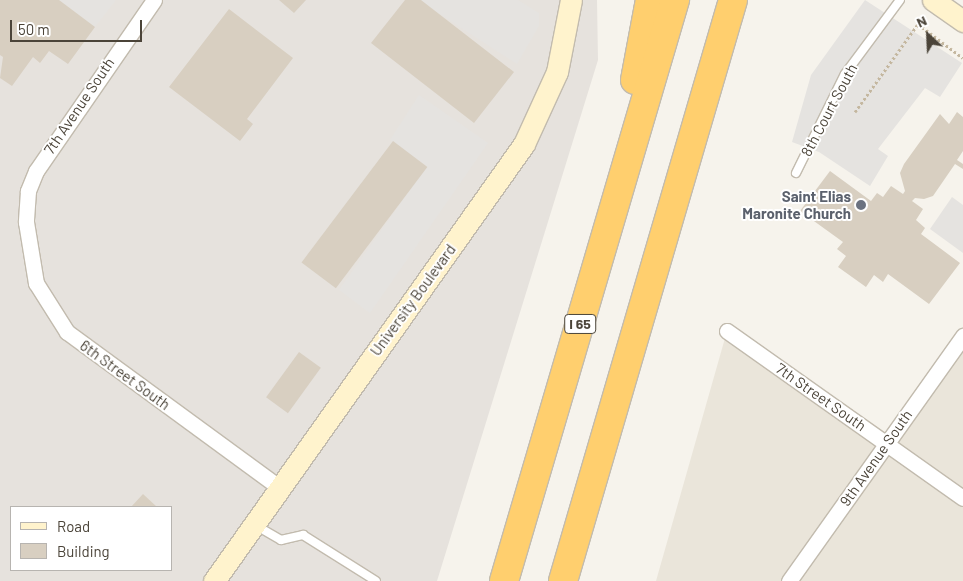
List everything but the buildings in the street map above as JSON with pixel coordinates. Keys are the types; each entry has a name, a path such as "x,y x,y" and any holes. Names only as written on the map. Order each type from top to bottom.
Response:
{"highway":[{"path":"608,230 650,0"},
{"name":"I 65","path":"504,581 675,0"},
{"path":"563,581 733,0"}],"main road":[{"name":"University Boulevard","path":"214,581 524,144 557,72 571,0"},
{"path":"933,0 963,21"}],"street":[{"name":"7th Avenue South","path":"26,222 28,190 36,170 154,0"},
{"name":"6th Street South","path":"26,222 36,283 67,332 280,488"},
{"name":"7th Street South","path":"727,331 963,498"},
{"name":"9th Avenue South","path":"789,581 963,336"}],"lane":[{"name":"8th Court South","path":"796,173 845,74 900,0"},
{"path":"254,525 281,540 303,535 376,581"}],"path":[{"path":"855,112 918,24 963,58"}],"shaded area":[{"path":"0,0 597,0 598,60 437,581 0,581"},
{"path":"59,0 116,0 95,27"},
{"path":"418,0 518,0 539,13 539,26 517,64"},
{"path":"865,0 962,63 940,97 925,88 878,149 888,156 870,186 819,152 792,142 811,75"},
{"path":"419,95 488,143 370,313 339,290 427,166 390,140"},
{"path":"952,197 963,205 963,253 930,229"},
{"path":"729,324 895,439 963,345 963,581 656,581"}],"place":[{"name":"Saint Elias Maronite Church","path":"861,205"}]}
